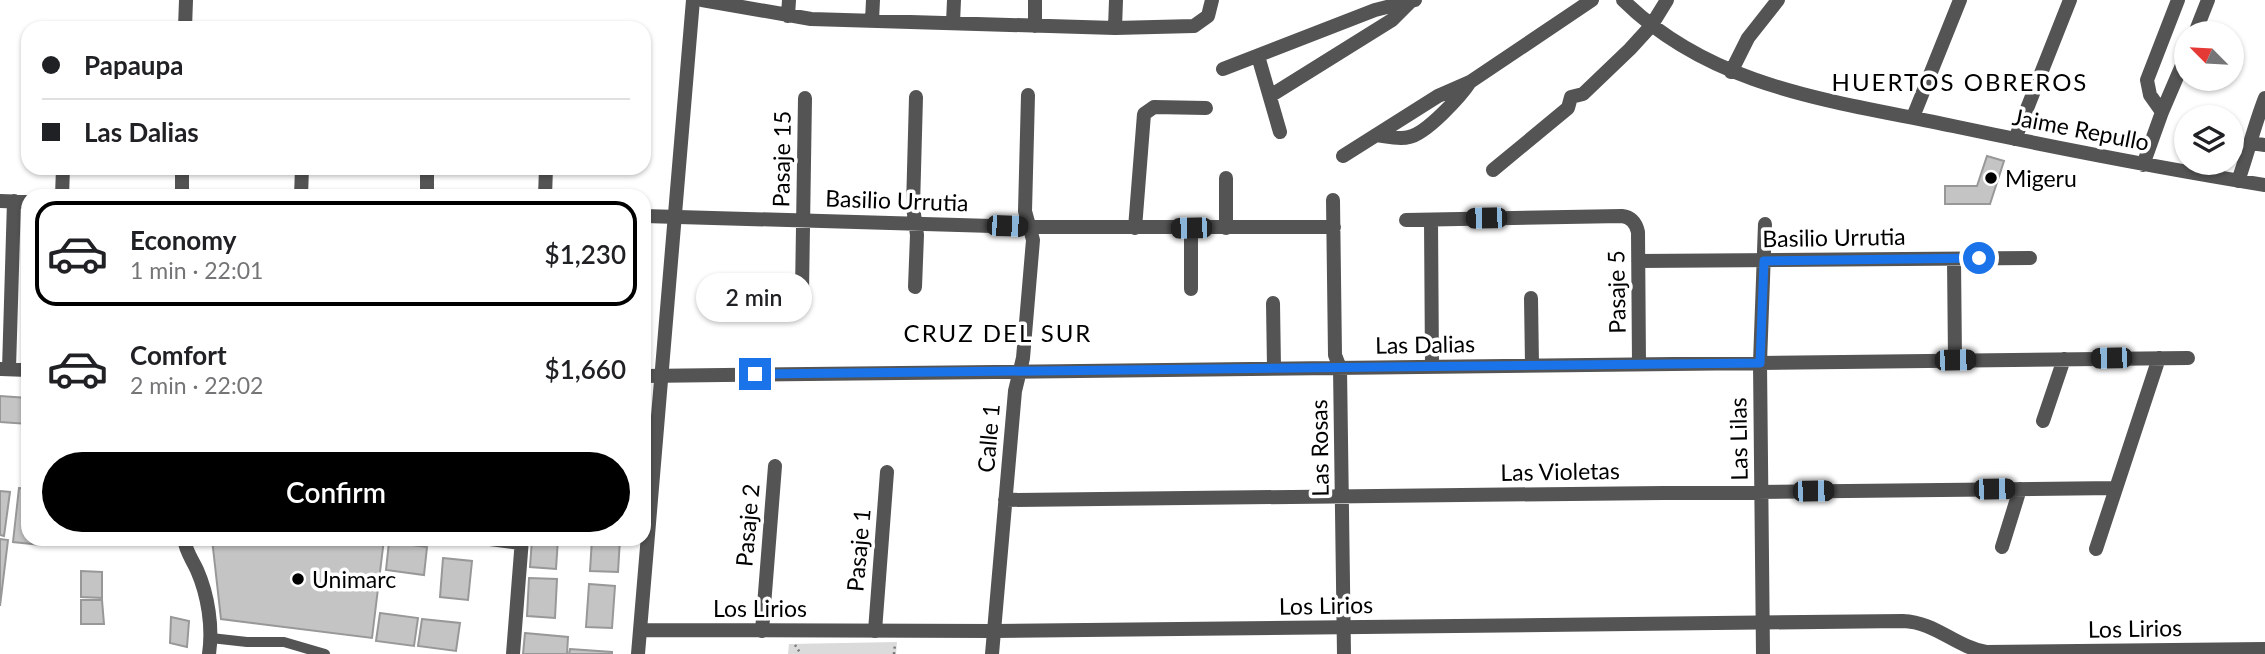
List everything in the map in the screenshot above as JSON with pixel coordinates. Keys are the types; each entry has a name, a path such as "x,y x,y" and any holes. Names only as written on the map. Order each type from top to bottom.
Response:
{"street":[{"path":"185,21 186,0"},
{"path":"651,503 694,0"},
{"path":"702,0 788,16 1115,28 1199,24 1208,16 1212,0"},
{"path":"788,16 789,0"},
{"path":"872,21 873,0"},
{"path":"953,23 954,0"},
{"path":"1035,0 1035,26"},
{"path":"1115,28 1116,0"},
{"path":"1343,156 1446,91 1470,82 1592,0"},
{"name":"Jaime Repullo","path":"1623,0 1651,26 1678,45 1731,72 1783,89 2143,165 2265,185"},
{"path":"1493,170 1568,108 1580,106 1583,94 1651,26 1667,0"},
{"path":"1731,72 1748,38 1778,0"},
{"path":"1913,117 1960,0"},
{"path":"2015,139 2070,0"},
{"path":"2200,21 2208,0"},
{"path":"1223,69 1375,10 1413,1"},
{"path":"1270,96 1381,27 1413,1"},
{"path":"2162,112 2150,95 2147,80 2177,4 2195,7 2202,16"},
{"path":"1258,56 1280,132"},
{"path":"1376,135 1405,138 1417,135 1454,103 1470,82"},
{"path":"2143,165 2174,84"},
{"name":"Calle 1","path":"992,654 1015,391 1020,371 1033,240 1025,211 1028,95"},
{"path":"915,287 917,235 913,207 916,97"},
{"name":"Pasaje 15","path":"802,292 805,98"},
{"path":"2238,181 2258,144 2253,129 2265,98"},
{"path":"1135,228 1144,114 1154,107 1206,108"},
{"path":"1226,178 1226,228"},
{"name":"Las Rosas","path":"1333,200 1335,355 1340,368 1343,654"},
{"path":"4,369 14,201"},
{"name":"Basilio Urrutia","path":"651,216 1030,227 1334,227"},
{"name":"Pasaje 5","path":"1431,219 1622,216 1633,221 1638,232 1640,364"},
{"path":"1406,220 1431,219 1432,366"},
{"name":"Las Lilas","path":"1763,654 1760,363 1765,224"},
{"path":"1191,228 1191,289"},
{"path":"1954,258 1955,360"},
{"name":"Basilio Urrutia","path":"1639,261 2030,258"},
{"path":"1531,298 1532,365"},
{"path":"1273,303 1273,368"},
{"path":"2096,549 2159,358"},
{"name":"Las Dalias","path":"651,376 2188,358"},
{"path":"2043,421 2064,359"},
{"name":"Pasaje 2","path":"762,631 775,466"},
{"name":"Pasaje 1","path":"875,631 887,472"},
{"name":"Las Violetas","path":"1005,500 2116,488"},
{"path":"2002,547 2020,489"},
{"path":"185,546 201,581 212,638 209,654"},
{"path":"513,654 522,546"},
{"path":"638,654 647,546"},
{"name":"Los Lirios","path":"640,630 994,631 1912,621 1927,625 1979,651 2006,653 2265,649"}],"lane":[{"path":"212,638 285,642 325,654"}],"shaded area":[{"path":"897,642 896,654 788,654 789,644"}],"building":[{"path":"1987,156 2004,161 1990,204 1945,204 1945,186 1977,186"},
{"path":"0,396 21,398 21,424 0,422"},
{"path":"19,488 21,488 21,543 13,542"},
{"path":"0,491 10,492 4,536 0,535"},
{"path":"0,539 8,540 0,606"},
{"name":"Unimarc","path":"213,546 383,546 372,638 221,619"},
{"path":"389,546 427,547 424,575 386,570"},
{"path":"532,546 558,546 556,569 530,567"},
{"path":"592,546 620,546 618,572 590,571"},
{"path":"443,558 472,561 468,600 440,597"},
{"path":"81,571 102,572 102,598 81,597"},
{"path":"529,578 557,579 555,618 527,616"},
{"path":"589,584 615,586 612,628 586,627"},
{"path":"81,600 102,600 104,624 81,624"},
{"path":"380,613 418,618 414,646 376,641"},
{"path":"171,617 189,621 187,647 170,643"},
{"path":"422,619 460,623 456,651 418,646"},
{"path":"525,633 568,637 567,654 523,654"},
{"path":"570,649 612,652 612,654 569,654"}],"place":[{"name":"Migeru","path":"1991,178"},
{"name":"Unimarc","path":"298,579"}],"district":[{"name":"HUERTOS OBREROS","path":"1960,81"},
{"name":"CRUZ DEL SUR","path":"998,332"}],"route":[{"path":"755,374 1760,363 1764,261 1979,258"}]}
